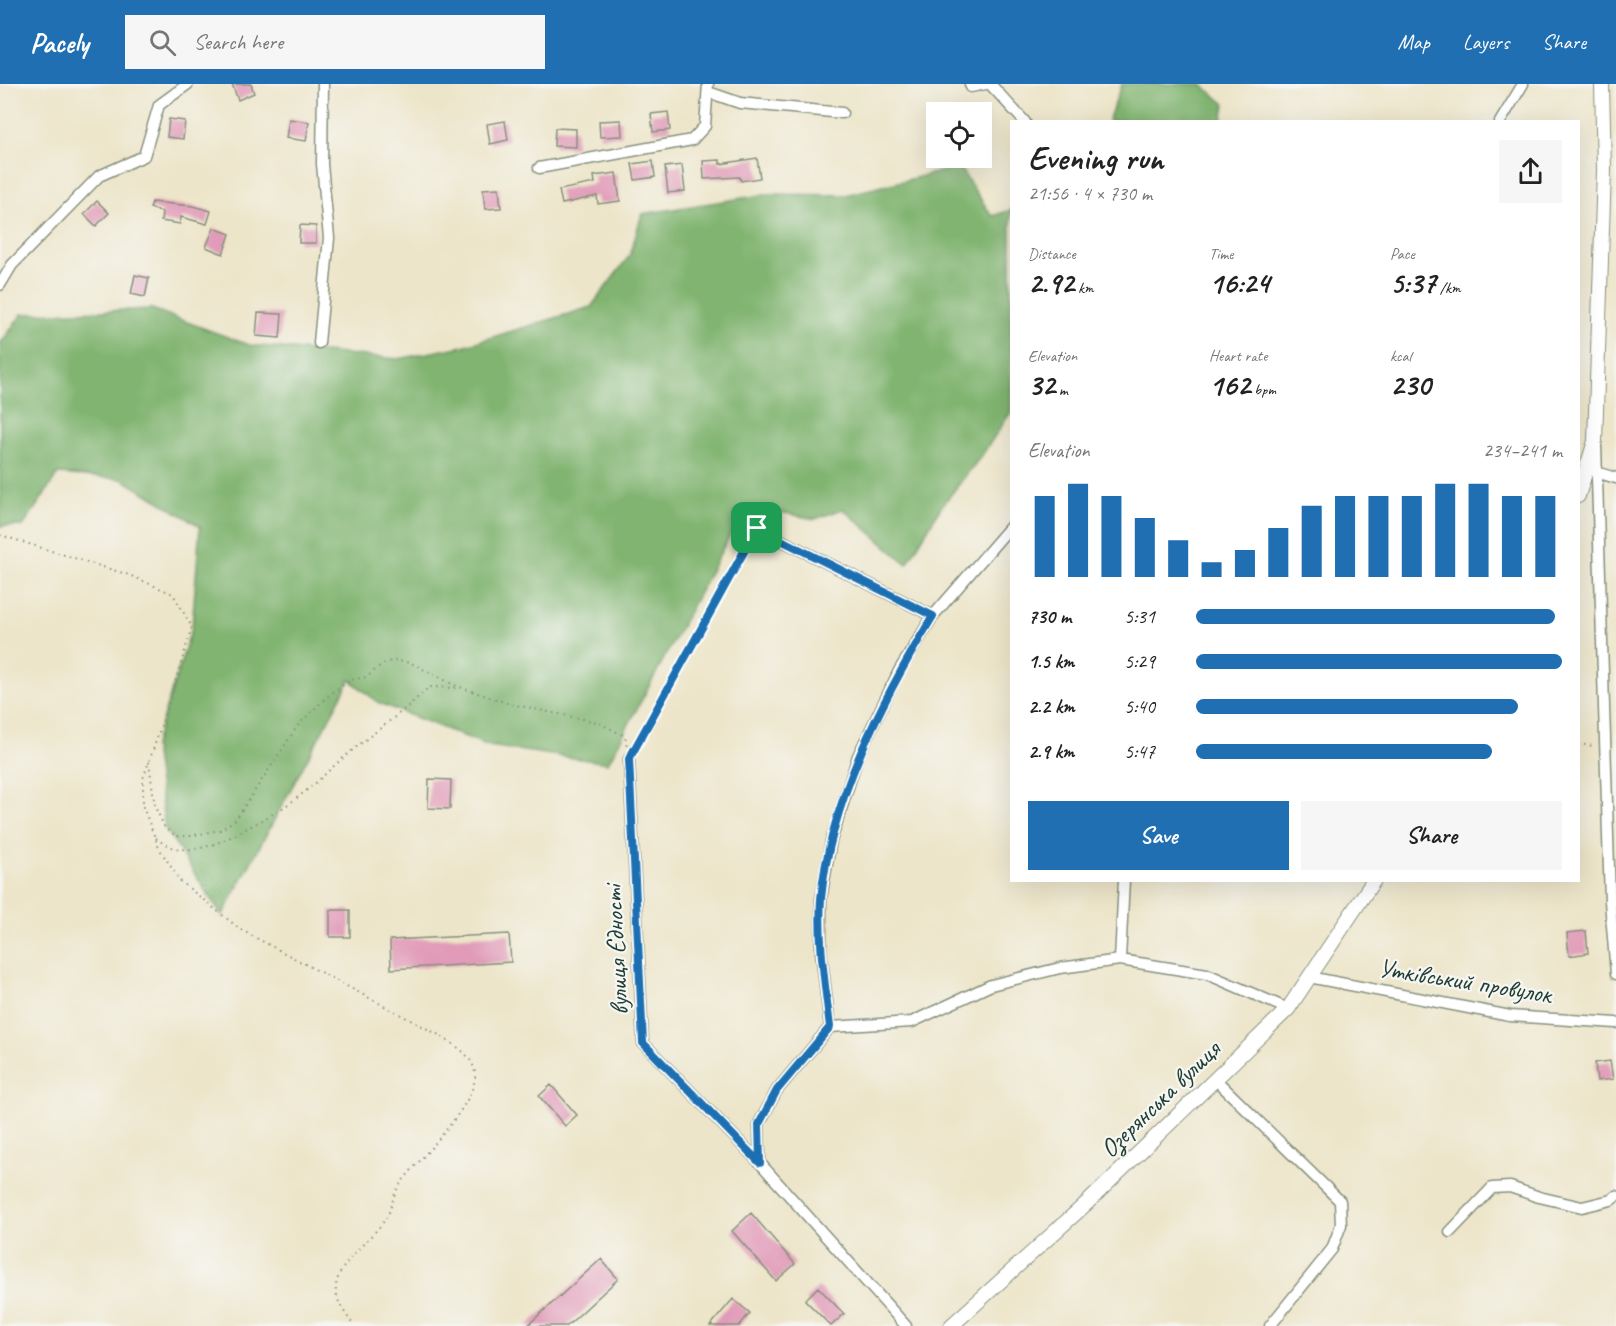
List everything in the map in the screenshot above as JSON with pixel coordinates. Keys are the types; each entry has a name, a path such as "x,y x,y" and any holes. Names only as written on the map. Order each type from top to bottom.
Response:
{"street":[{"path":"0,285 12,265 99,176 144,156 159,105 188,84"},
{"path":"319,343 329,238 322,164 323,84"},
{"path":"970,84 971,87 988,84 1022,120"},
{"path":"1501,120 1523,84"},
{"path":"1602,84 1604,170 1595,441 1610,901 1616,974"},
{"path":"539,168 692,140 705,126 708,88 741,103 843,113"},
{"path":"1580,490 1595,441"},
{"path":"1596,472 1616,478"},
{"path":"760,1163 759,1124 777,1090 830,1027 821,942 821,899 831,841 858,756 899,671 933,616 1010,527"},
{"path":"757,528 933,616"},
{"name":"вулиця Єдності","path":"629,759 643,1043 760,1163 906,1326"},
{"path":"1120,960 1124,882"},
{"name":"Озерянська вулиця","path":"951,1326 1088,1202 1288,1009 1373,882"},
{"path":"830,1027 912,1022 991,985 1060,968 1120,960 1207,974 1288,1009"},
{"name":"Утківський провулок","path":"1309,977 1510,1016 1616,1023"},
{"path":"1215,1079 1340,1201 1341,1225 1332,1249 1270,1326"},
{"path":"1450,1232 1492,1188 1510,1186 1539,1197 1582,1207 1611,1200 1616,1196"}],"path":[{"path":"629,759 757,528"},
{"path":"0,535 129,575 173,594 192,627 143,779 143,807 159,849 180,881 241,930 439,1035 465,1053 475,1073 469,1097 433,1146 398,1187 386,1219 345,1264 336,1285 338,1302 354,1326"},
{"path":"149,761 154,807 165,828 176,836 190,836 220,830 236,819 299,724 330,694 350,680 367,677 381,664 393,660 411,663 462,688 510,704 597,722 625,736 629,759"},
{"path":"154,837 173,849 190,850 220,843 279,812 408,708 429,687 462,688"}],"green space":[{"path":"1122,84 1201,84 1225,104 1222,120 1108,120"},
{"path":"960,168 992,216 1010,210 1010,413 982,455 941,507 907,564 843,509 815,519 758,508 735,526 608,763 489,746 379,703 350,680 222,916 165,828 154,746 192,627 200,526 122,479 58,474 23,526 0,526 0,344 22,314 152,309 249,345 398,359 463,346 591,307 630,255 642,214 768,194 846,195"}],"building":[{"path":"232,84 251,84 254,93 238,100"},
{"path":"668,112 670,130 653,132 651,114"},
{"path":"169,119 185,121 183,139 167,137"},
{"path":"289,119 309,122 306,141 286,138"},
{"path":"621,120 622,136 600,137 599,121"},
{"path":"505,121 508,140 490,144 487,124"},
{"path":"555,128 576,129 576,147 554,146"},
{"path":"757,158 760,178 741,181 740,177 704,179 703,161 720,160 720,164"},
{"path":"653,161 655,177 635,180 632,164"},
{"path":"682,165 685,191 668,193 665,167"},
{"path":"616,173 620,201 598,204 597,196 562,204 559,190 595,183 594,176"},
{"path":"499,188 501,208 485,209 483,189"},
{"path":"97,201 109,213 96,226 84,214"},
{"path":"152,202 193,206 211,211 207,224 181,217 180,224 161,221 162,212 150,208"},
{"path":"300,225 316,226 316,243 299,243"},
{"path":"214,228 230,234 223,254 206,247"},
{"path":"135,275 149,278 145,297 131,294"},
{"path":"258,313 282,314 280,338 256,336"},
{"path":"429,779 451,780 450,809 428,808"},
{"path":"330,910 350,910 350,937 330,937"},
{"path":"1586,931 1588,953 1569,956 1567,933"},
{"path":"509,934 511,962 391,969 390,940"},
{"path":"1610,1061 1613,1079 1597,1081 1595,1063"},
{"path":"551,1085 577,1115 565,1126 539,1096"},
{"path":"751,1213 795,1264 776,1281 732,1231"},
{"path":"601,1259 618,1279 567,1326 527,1326"},
{"path":"818,1287 844,1314 831,1326 805,1300"},
{"path":"733,1299 750,1313 739,1326 710,1326"}],"route":[{"path":"757,528 933,616 899,671 858,756 831,841 821,899 821,952 830,1027 777,1090 759,1124 760,1163 643,1043 629,759 757,528"}]}
